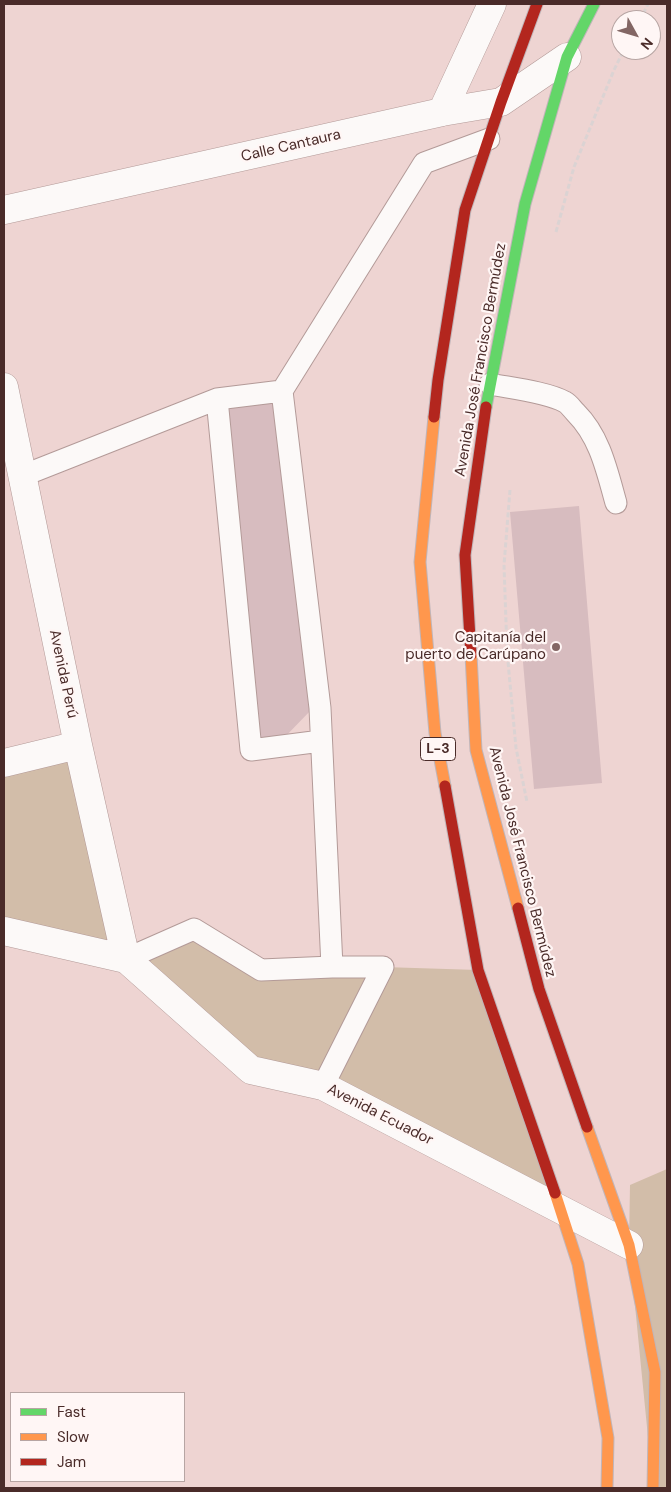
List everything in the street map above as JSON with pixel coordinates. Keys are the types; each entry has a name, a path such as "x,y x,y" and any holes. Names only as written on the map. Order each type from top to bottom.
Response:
{"main road":[{"name":"L-3","path":"538,4 501,102 465,210 438,380 420,562 435,732 478,970 561,1209 578,1264 608,1438 607,1488"},
{"name":"Avenida José Francisco Bermúdez","path":"594,4 567,57 525,204 482,425 464,555 476,750 539,989 629,1245 655,1372 653,1488"}],"street":[{"path":"442,112 492,4"},
{"name":"Calle Cantaura","path":"4,210 442,112 501,102 567,57"},
{"name":"Avenida Perú","path":"4,388 78,745 126,959"},
{"path":"4,763 78,745"},
{"name":"Avenida Ecuador","path":"4,931 126,959 251,1070 323,1086 629,1245"}],"lane":[{"path":"332,967 320,708 282,391 424,163 489,139"},
{"path":"490,384 547,396 565,402 594,437 602,454 616,503"},
{"path":"22,476 217,399 282,391"},
{"path":"217,399 251,750 321,741"},
{"path":"126,959 194,929 261,970 383,967 323,1086"}],"path":[{"path":"556,232 574,167 619,60"},
{"path":"510,480 504,565 507,641 516,748 527,805"}],"shaded area":[{"path":"78,745 126,959 4,931 4,763"},
{"path":"194,929 261,970 383,967 478,970 561,1209 434,1144 251,1070 126,959"},
{"path":"667,1169 667,1488 653,1488 629,1245 630,1185"}],"building":[{"path":"280,395 312,709 282,740 253,743 218,401"},
{"name":"Capitanía del puerto de Carúpano","path":"579,506 602,783 534,789 510,512"}],"traffic: fast":[{"path":"486,407 525,204 567,57 594,4"}],"traffic: slow":[{"path":"434,417 420,562 435,733 445,786"},
{"path":"471,655 476,750 518,908"},
{"path":"587,1127 629,1245 655,1372 653,1488"},
{"path":"555,1193 578,1264 608,1438 607,1488"}],"traffic: jam":[{"path":"434,417 438,380 465,210 501,102 537,4"},
{"path":"471,655 465,555 486,407"},
{"path":"445,786 478,970 555,1193"},
{"path":"518,908 539,989 587,1127"}],"place":[{"name":"Capitanía del puerto de Carúpano","path":"556,647"}]}
